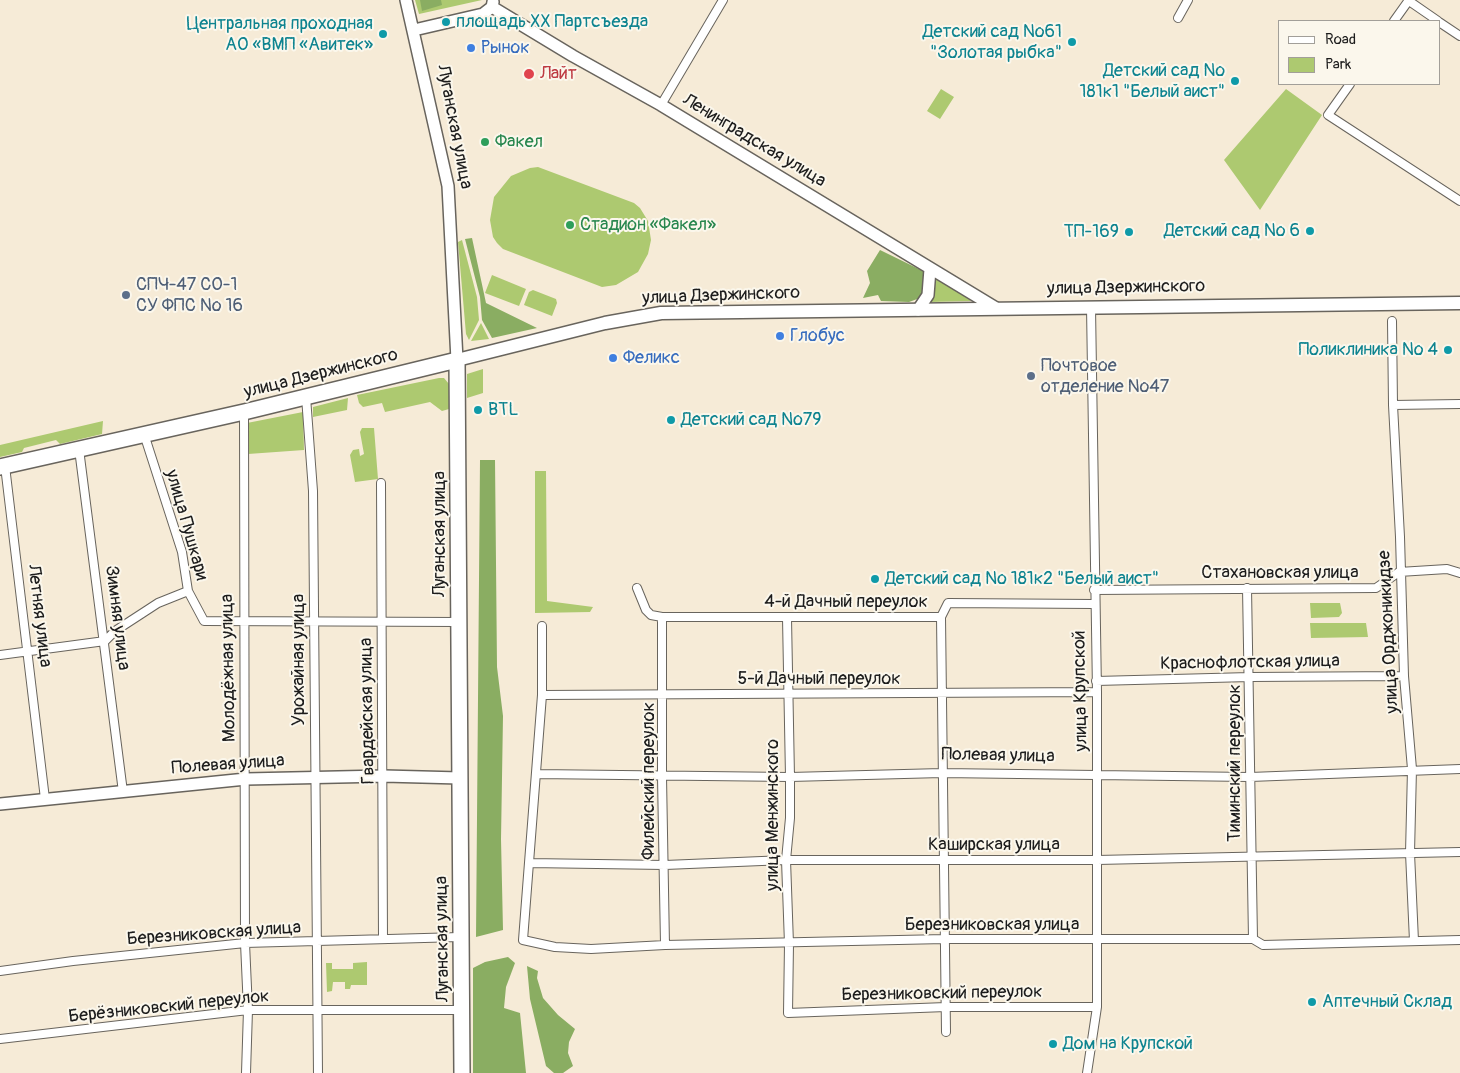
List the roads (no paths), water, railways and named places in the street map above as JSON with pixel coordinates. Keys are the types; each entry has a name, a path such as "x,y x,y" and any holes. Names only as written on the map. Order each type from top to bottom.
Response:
{"highway":[{"name":"улица Дзержинского","path":"2,467 244,412 457,360"},
{"name":"Луганская улица","path":"457,360 462,1073"}],"main road":[{"name":"улица Дзержинского","path":"457,360 605,323 661,314 1460,303"}],"street":[{"name":"Луганская улица","path":"406,0 448,186 457,360"},
{"path":"661,105 723,0"},
{"path":"1178,18 1188,0"},
{"path":"1395,20 1409,0 1438,20"},
{"name":"Ленинградская улица","path":"414,30 483,14 492,4 574,56 661,105 996,308"},
{"path":"1440,22 1460,36"},
{"path":"1349,85 1328,115 1460,201"},
{"path":"918,310 928,295 930,269"},
{"name":"улица Крупской","path":"1087,1073 1096,1007 1097,860 1097,692 1090,307"},
{"name":"улица Орджоникидзе","path":"1392,321 1393,405 1400,537 1399,572 1404,676 1412,769 1410,853 1414,941"},
{"name":"Урожайная улица","path":"306,397 313,491 318,1073"},
{"path":"1393,405 1460,404"},
{"name":"Молодёжная улица","path":"244,412 243,623 246,779 244,943 248,1010 246,1073"},
{"name":"улица Пушкари","path":"144,434 182,552 188,590 204,621 243,623"},
{"name":"Зимняя улица","path":"79,449 123,792"},
{"name":"Летняя улица","path":"2,467 29,652 45,799"},
{"name":"Гвардейская улица","path":"381,483 384,939"},
{"path":"1399,572 1447,569 1460,573"},
{"name":"Стахановская улица","path":"1094,590 1376,588 1399,572"},
{"path":"637,588 646,610 651,615 662,617"},
{"name":"Тиминский переулок","path":"1247,588 1253,939"},
{"path":"0,655 105,641 115,631 158,603 188,590"},
{"name":"4-й Дачный переулок","path":"662,617 942,617 948,603 1094,604"},
{"name":"Филейский переулок","path":"662,617 662,777 666,945"},
{"path":"942,617 942,773 946,1032"},
{"name":"улица Менжинского","path":"787,618 790,777 790,818 786,860 789,944 788,1012"},
{"path":"243,623 459,622"},
{"path":"529,863 542,695 542,626"},
{"name":"Краснофлотская улица","path":"1096,681 1404,676"},
{"name":"5-й Дачный переулок","path":"542,695 1097,692"},
{"name":"Полевая улица","path":"536,774 662,777 790,777 942,773 1250,777 1412,769 1460,769"},
{"name":"Полевая улица","path":"0,804 246,779 384,776 460,778"},
{"name":"Каширская улица","path":"529,863 665,865 786,860 1097,860 1460,852"},
{"name":"Березниковская улица","path":"529,863 524,940 555,947 591,949 666,945 789,944 945,939 1253,939 1263,945 1460,940"},
{"name":"Березниковская улица","path":"0,972 73,961 244,943 460,937"},
{"name":"Березниковский переулок","path":"788,1012 946,1007 1096,1007"},
{"name":"Берёзниковский переулок","path":"0,1040 248,1010 318,1012 462,1010"}],"place":[{"name":"площадь XX Партсъезда","path":"446,22"},
{"name":"Центральная проходная АО «ВМП «Авитек»","path":"383,34"},
{"name":"Детский сад №61 \"Золотая рыбка\"","path":"1072,42"},
{"name":"Рынок","path":"471,48"},
{"name":"Лайт","path":"529,74"},
{"name":"Детский сад № 181к1 \"Белый аист\"","path":"1235,81"},
{"name":"Факел","path":"485,142"},
{"name":"Стадион «Факел»","path":"570,225"},
{"name":"Детский сад № 6","path":"1310,231"},
{"name":"ТП-169","path":"1129,232"},
{"name":"СПЧ-47 СО-1 СУ ФПС № 16","path":"126,295"},
{"name":"Глобус","path":"780,336"},
{"name":"Поликлиника № 4","path":"1448,350"},
{"name":"Феликс","path":"613,358"},
{"name":"Почтовое отделение №47","path":"1031,376"},
{"name":"BTL","path":"478,410"},
{"name":"Детский сад №79","path":"671,420"},
{"name":"Детский сад № 181к2 \"Белый аист\"","path":"875,579"},
{"name":"Аптечный Склад","path":"1312,1002"},
{"name":"Дом на Крупской","path":"1053,1044"}]}
